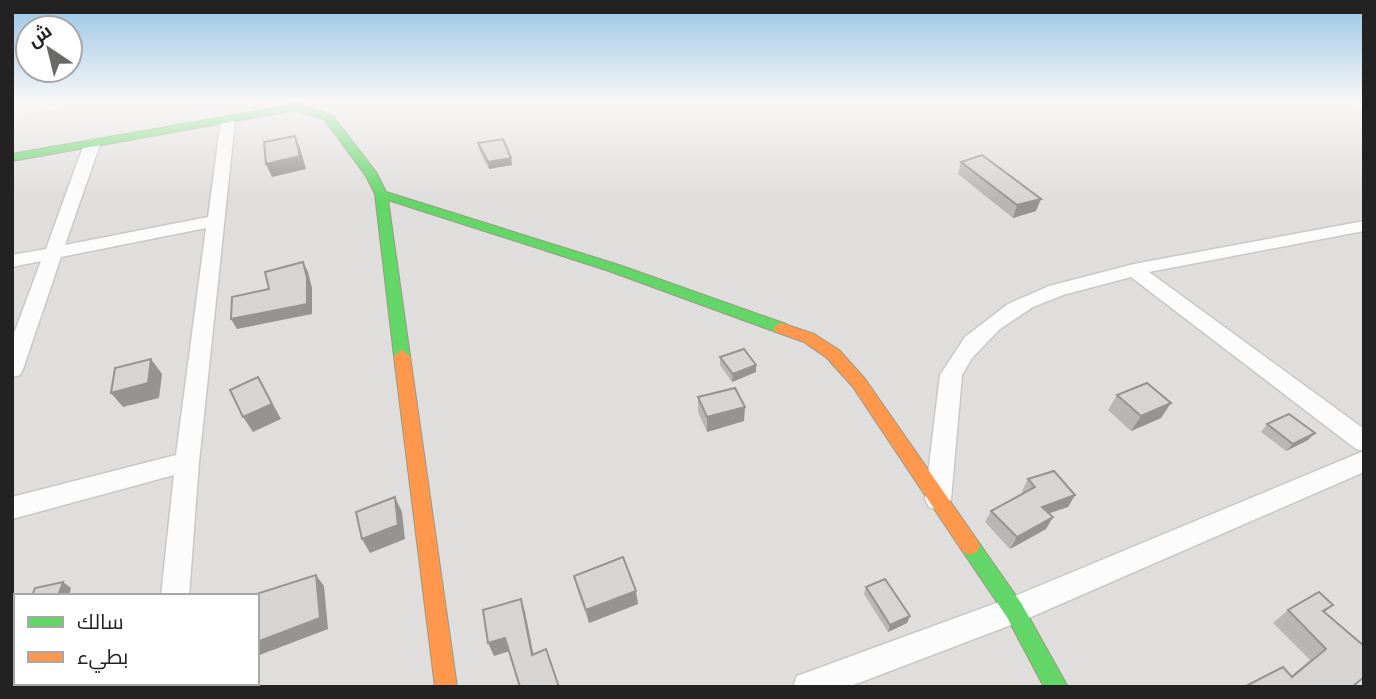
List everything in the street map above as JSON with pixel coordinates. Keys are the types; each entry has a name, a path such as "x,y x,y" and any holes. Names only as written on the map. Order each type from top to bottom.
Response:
{"street":[{"path":"12,158 151,134"},
{"path":"175,594 187,462 226,134"},
{"path":"341,134 372,175 381,194 446,687"},
{"path":"12,369 56,253 92,144"},
{"path":"381,194 614,268 809,338 833,354 859,383 1014,610 1057,687"},
{"path":"12,261 216,221"},
{"path":"938,499 951,375 959,356 985,331 1027,302 1062,289 1134,270 1364,226"},
{"path":"1134,270 1364,442"},
{"path":"808,687 1014,610 1364,460"},
{"path":"12,508 187,462"}],"shaded area":[{"path":"12,134 1364,134 1364,687 12,687"}],"building":[{"path":"295,136 300,156 266,164 264,142"},
{"path":"503,139 511,158 488,162 478,143"},
{"path":"982,155 1041,199 1017,205 961,162"},
{"path":"303,262 307,278 307,304 231,319 232,297 269,289 265,272"},
{"path":"744,349 756,365 733,374 720,357"},
{"path":"151,359 148,383 111,393 115,368"},
{"path":"258,377 272,404 243,417 230,390"},
{"path":"1147,383 1171,403 1141,416 1117,395"},
{"path":"735,388 745,407 707,417 698,397"},
{"path":"1289,414 1315,433 1293,444 1267,424"},
{"path":"1054,471 1075,495 1042,507 1053,517 1017,537 991,511 1035,487 1028,479"},
{"path":"395,497 398,525 362,539 356,512"},
{"path":"623,557 636,591 586,610 574,576"},
{"path":"316,575 320,618 259,641 259,594 256,594"},
{"path":"885,579 910,616 890,625 866,587"},
{"path":"63,582 59,594 33,594 35,588"},
{"path":"1319,592 1333,605 1323,611 1364,646 1364,677 1352,687 1247,687 1283,667 1292,677 1326,649 1288,610"},
{"path":"521,599 532,655 546,649 559,687 520,687 505,638 488,643 483,610"},
{"path":"206,685 230,685 230,687"}],"traffic: fast":[{"path":"12,158 148,134"},
{"path":"341,134 372,175 381,194 402,356"},
{"path":"381,194 614,268 781,328"},
{"path":"970,546 1014,610 1057,687"}],"traffic: slow":[{"path":"781,328 809,338 833,354 859,383 970,546"},
{"path":"402,356 446,687"}]}
